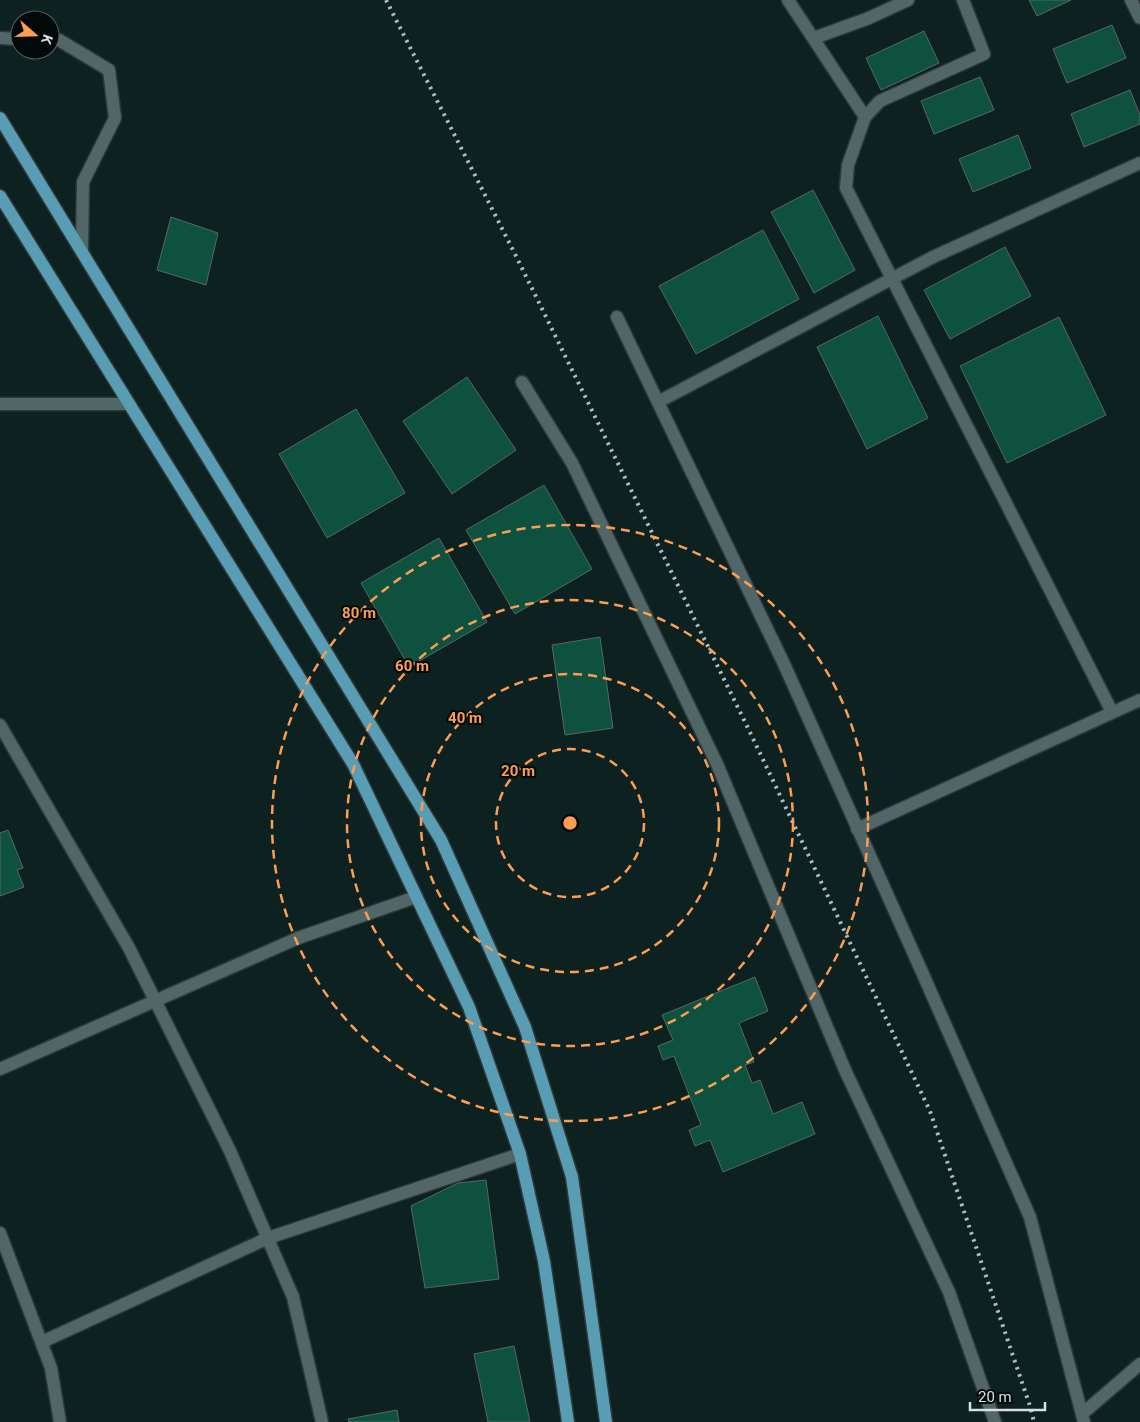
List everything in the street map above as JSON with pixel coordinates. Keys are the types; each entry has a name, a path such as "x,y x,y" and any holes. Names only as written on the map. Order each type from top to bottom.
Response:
{"main road":[{"path":"0,118 441,840 525,1027 572,1177 606,1422"},
{"path":"0,196 353,764 470,1007 520,1154 544,1261 568,1422"}],"street":[{"path":"788,0 864,117"},
{"path":"814,38 868,18 908,0"},
{"path":"963,0 984,54 880,101 864,117 848,165 846,188 1112,712"},
{"path":"1131,0 1140,18"},
{"path":"60,40 109,70 115,118 83,182 82,252"},
{"path":"658,402 933,257 1140,163"},
{"path":"617,317 784,664 1030,1217 1083,1418 1140,1364"},
{"path":"522,382 572,463 717,764 845,1070 949,1292 995,1422"},
{"path":"0,404 129,404"},
{"path":"857,829 1140,700"},
{"path":"0,725 129,948 230,1151 293,1297 322,1422"},
{"path":"0,1068 298,938 416,897"},
{"path":"42,1342 268,1238 520,1154"},
{"path":"0,1233 52,1368 60,1422"}],"building":[{"path":"1029,0 1071,0 1037,16"},
{"path":"1112,25 1126,58 1067,83 1053,49"},
{"path":"924,31 939,63 881,90 866,58"},
{"path":"980,77 994,110 934,134 921,101"},
{"path":"1130,90 1140,115 1140,124 1084,147 1071,114"},
{"path":"1018,135 1031,168 973,192 959,159"},
{"path":"813,190 855,270 814,293 771,212"},
{"path":"171,217 218,233 206,285 157,270"},
{"path":"763,230 799,299 696,354 659,286"},
{"path":"1005,247 1031,296 950,339 924,290"},
{"path":"878,316 928,418 867,449 817,347"},
{"path":"1059,317 1106,415 1007,463 960,366"},
{"path":"467,377 516,450 452,494 403,421"},
{"path":"356,409 405,493 327,538 279,454"},
{"path":"544,485 592,569 515,614 466,530"},
{"path":"439,538 487,622 409,667 361,583"},
{"path":"600,637 613,728 565,735 552,645"},
{"path":"8,830 23,868 17,870 24,887 0,896 0,833"},
{"path":"755,977 768,1011 739,1023 754,1062 745,1065 752,1083 760,1080 773,1114 802,1102 815,1134 723,1172 710,1140 695,1146 689,1130 701,1125 674,1056 663,1060 658,1046 673,1040 662,1015"},
{"path":"486,1180 499,1279 425,1288 411,1206 458,1183"},
{"path":"514,1346 530,1422 488,1422 474,1354"},
{"path":"397,1410 399,1422 349,1422 348,1419"}],"railway":[{"path":"386,0 518,260 748,728 930,1111 1034,1422"}]}
